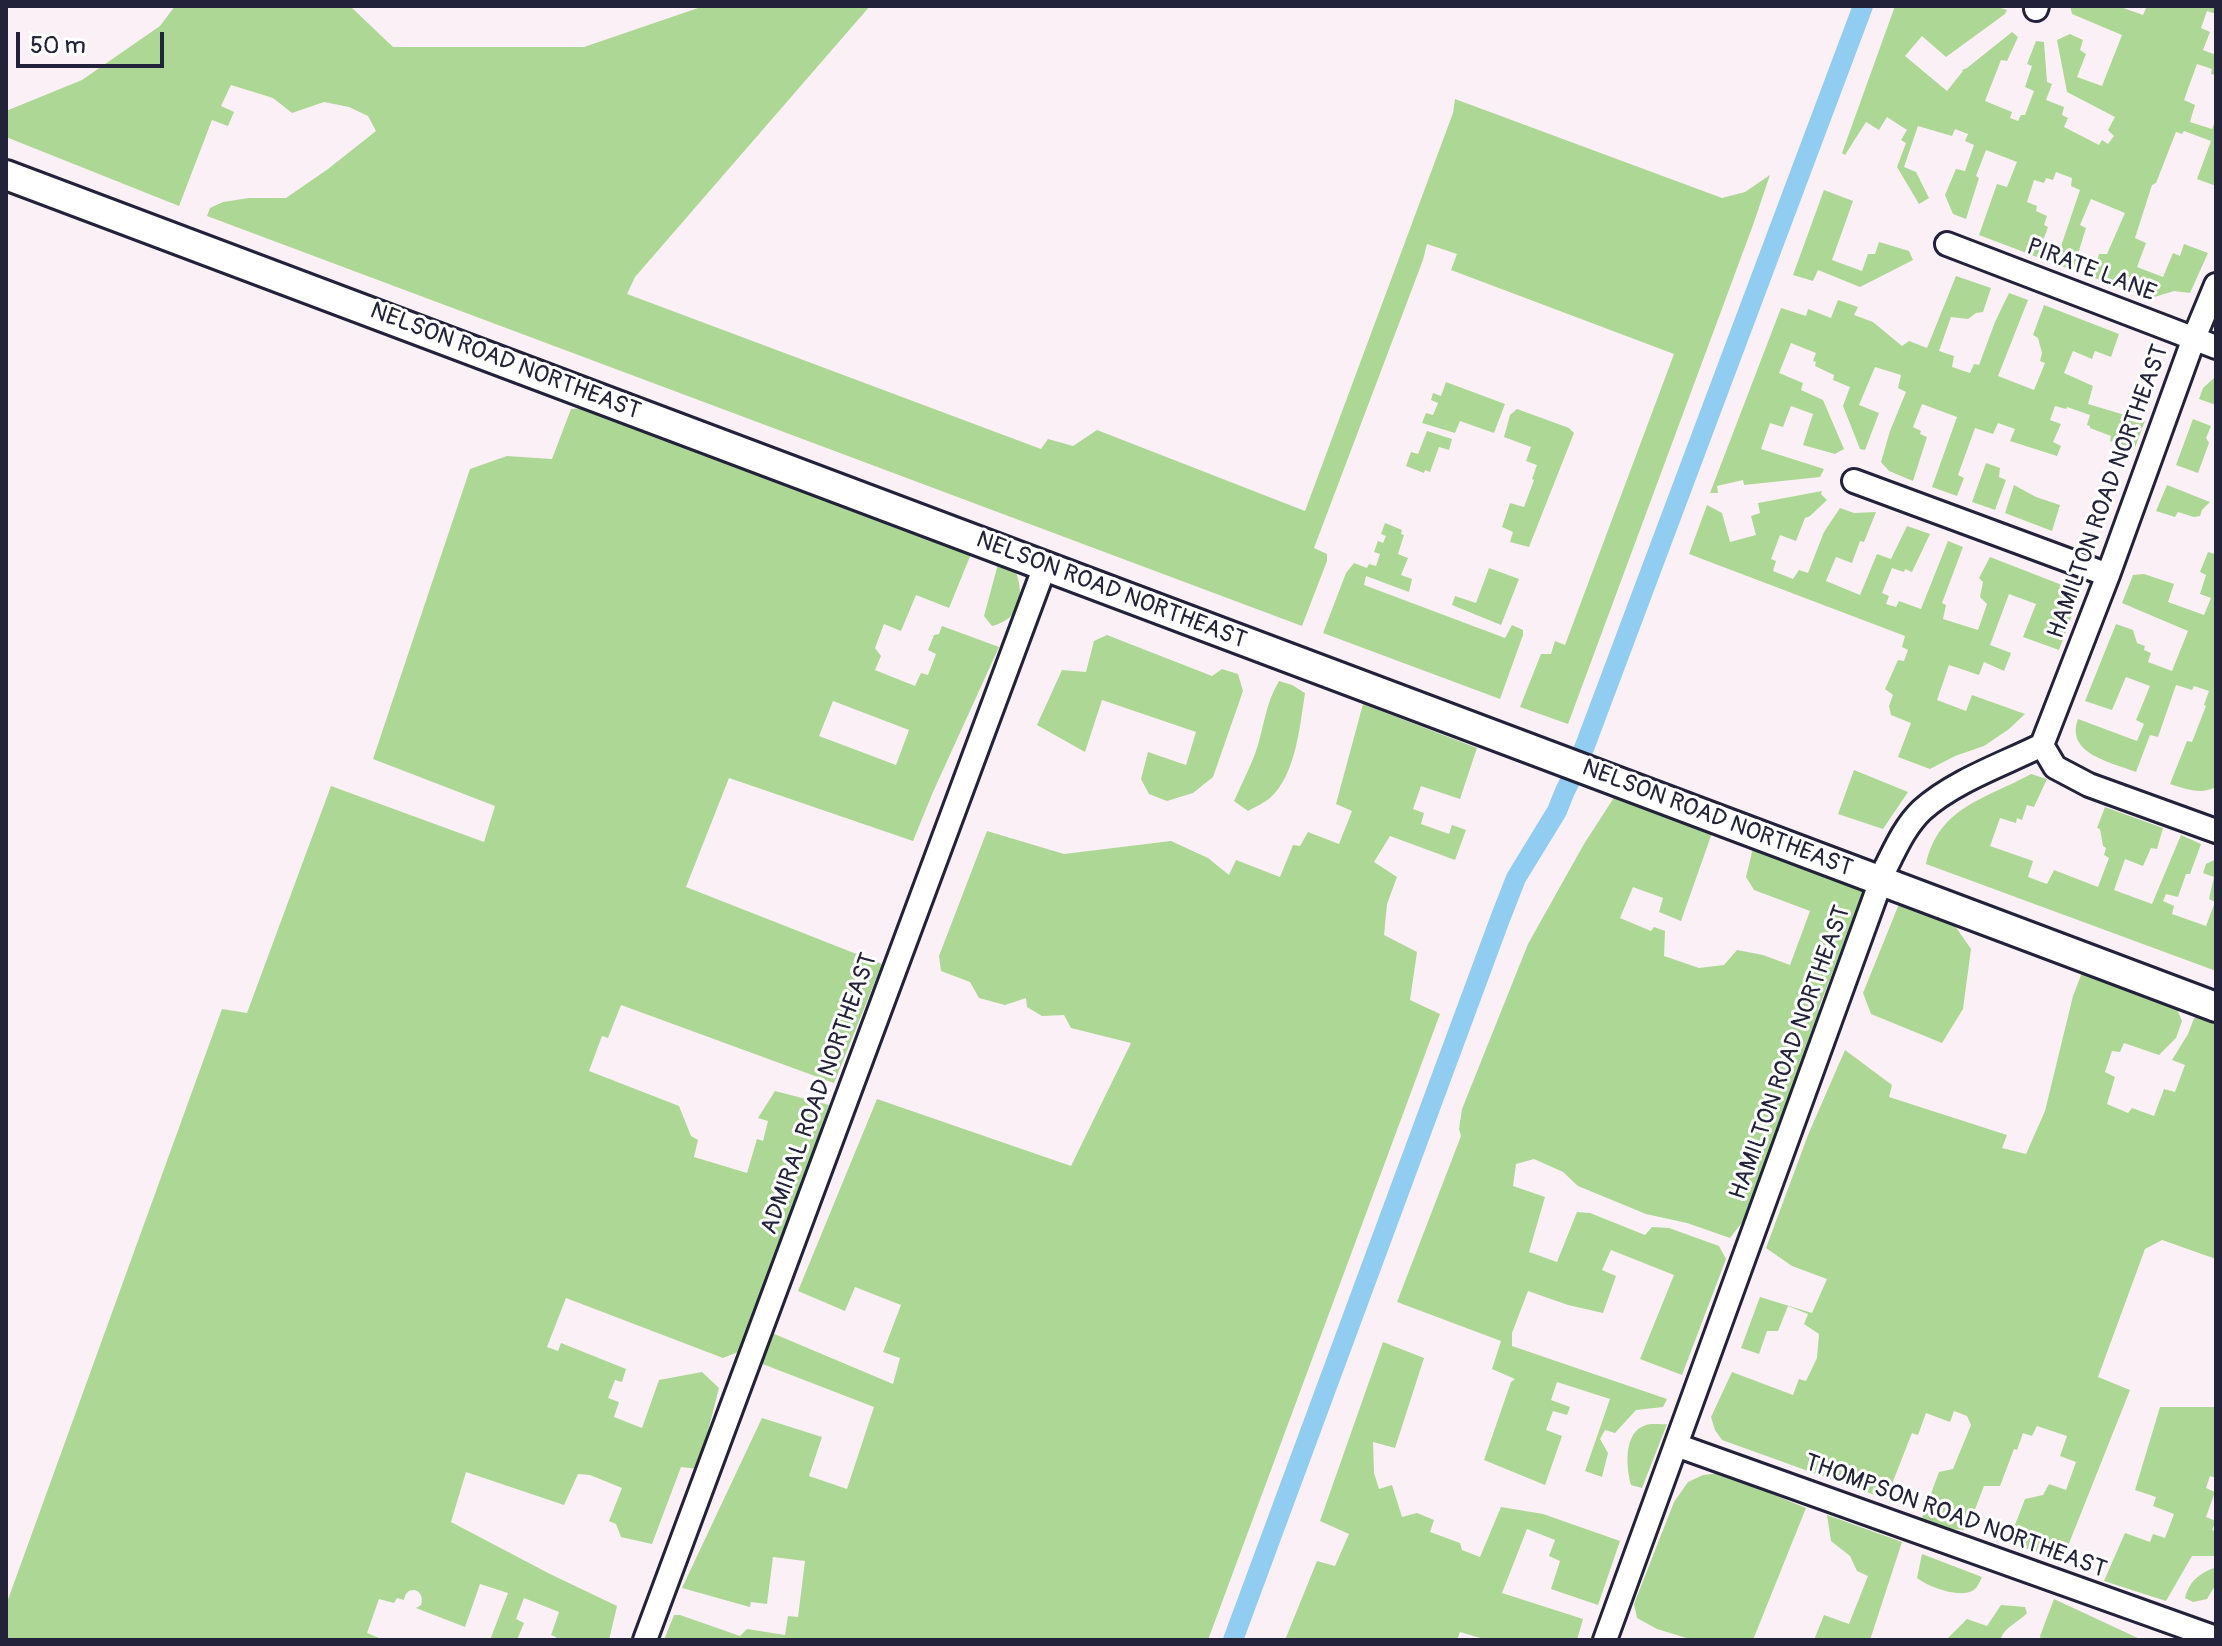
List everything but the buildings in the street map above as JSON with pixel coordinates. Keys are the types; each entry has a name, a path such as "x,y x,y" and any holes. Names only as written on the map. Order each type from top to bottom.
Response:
{"street":[{"name":"NELSON ROAD NORTHEAST","path":"6,175 2216,1007"},
{"name":"PIRATE LANE","path":"1947,244 2216,347"},
{"name":"HAMILTON ROAD NORTHEAST","path":"1605,1640 1881,881 1900,838 1921,811 1952,788 2042,745 2216,285"},
{"path":"1854,481 2108,575"},
{"name":"ADMIRAL ROAD NORTHEAST","path":"645,1640 1045,566"},
{"path":"2042,745 2055,767 2089,785 2216,831"},
{"name":"THOMPSON ROAD NORTHEAST","path":"1676,1445 2216,1638"}],"green space":[{"path":"175,6 350,6 393,47 584,47 704,6 870,6 635,277 627,294 1041,449 1048,439 1073,446 1097,430 1305,511 1453,113 1455,99 1722,198 1745,192 1770,175 1568,724 1520,707 1541,654 1551,654 1555,641 1565,645 1674,354 1451,270 1457,254 1427,244 1314,548 1327,554 1327,561 1302,626 207,216 210,208 223,202 286,198 328,169 376,131 368,116 349,107 324,102 292,113 273,98 231,85 221,106 234,112 228,126 212,120 179,206 6,137 6,111 82,80 160,26"},
{"path":"1895,6 1994,6 2007,10 1946,57 1922,36 1905,56 1947,91 1962,70 2012,32 2018,37 2007,61 2001,60 1985,101 2012,112 2010,118 2018,121 2021,115 2025,115 2034,91 2025,87 2032,66 2027,64 2036,41 2044,42 2047,82 2052,84 2046,100 2064,107 2062,115 2068,118 2064,127 2099,145 2102,140 2108,144 2114,136 2108,130 2115,117 2067,92 2057,40 2070,34 2083,40 2080,50 2086,54 2077,77 2102,86 2122,35 2072,14 2070,6 2118,6 2143,15 2147,6 2216,6 2216,14 2207,11 2201,28 2210,32 2203,50 2216,55 2216,75 2211,74 2212,69 2197,64 2184,100 2195,105 2190,122 2212,129 2216,119 2216,186 2197,179 2211,141 2184,131 2182,134 2176,132 2156,183 2152,185 2135,238 2146,243 2137,267 2163,277 2173,253 2180,256 2184,244 2208,253 2190,293 2174,291 2151,298 2092,277 2099,254 2107,254 2125,213 2091,199 2080,225 2086,228 2073,270 2055,264 2080,190 2071,186 2072,178 2056,172 2053,180 2046,178 2044,183 2034,180 2027,202 2037,206 2036,211 2047,216 2044,225 2048,227 2037,257 1979,235 1997,184 2007,187 2017,162 1986,150 1966,219 1953,214 1945,195 1956,169 1965,171 1974,145 1965,141 1968,134 1955,129 1952,136 1918,126 1904,167 1916,172 1929,198 1919,204 1897,167 1906,143 1901,140 1907,130 1887,117 1879,130 1866,122 1845,155 1842,153"},
{"path":"1824,190 1853,201 1832,260 1862,271 1868,254 1875,254 1879,242 1909,251 1913,260 1860,287 1818,270 1813,281 1793,275"},
{"path":"1956,276 1991,288 1983,312 1968,319 1951,317 1939,351 1954,356 1952,367 1970,373 1974,364 1979,365 2009,293 2028,300 1998,376 2034,390 2045,363 2040,361 2042,353 2038,338 2033,335 2044,305 2119,334 2111,357 2095,351 2092,359 2073,351 2064,373 2093,386 2088,404 2145,421 2134,450 2110,441 2111,436 2090,428 2087,425 2090,415 2055,406 2050,420 2061,424 2053,442 2061,446 2057,456 2010,441 2015,429 1998,423 1993,434 1975,428 1958,475 1964,478 1957,496 1932,487 1957,417 1922,404 1913,427 1927,437 1913,481 1889,471 1881,462 1906,392 1898,388 1901,375 1875,367 1859,405 1879,413 1865,450 1860,449 1843,406 1850,387 1833,380 1834,375 1815,366 1816,353 1791,343 1779,373 1803,383 1801,390 1823,400 1844,449 1835,454 1803,445 1813,414 1791,406 1783,427 1770,423 1761,449 1824,469 1820,477 1744,485 1743,480 1717,486 1718,493 1710,493 1781,308 1806,316 1808,309 1831,318 1838,300 1858,307 1854,315 1873,322 1902,346 1909,341 1927,348"},
{"path":"2214,378 2216,405 2199,399 2203,388"},
{"path":"1446,382 1505,404 1494,433 1460,421 1455,433 1422,423 1426,413 1433,415 1438,403 1431,400 1433,393 1441,396"},
{"path":"600,407 970,546 971,554 949,608 916,595 901,631 884,624 875,648 881,656 875,670 915,686 921,673 928,675 936,654 928,650 942,626 999,647 913,841 729,778 686,887 882,964 834,1083 621,1005 608,1038 602,1036 589,1071 679,1106 691,1136 698,1140 694,1157 747,1173 757,1139 763,1141 768,1121 758,1118 775,1091 829,1105 743,1350 723,1358 566,1298 547,1347 558,1351 561,1343 626,1369 622,1382 615,1380 608,1398 619,1402 614,1417 642,1428 659,1380 702,1372 719,1388 698,1469 681,1467 652,1544 621,1537 616,1524 609,1521 622,1488 590,1475 578,1474 564,1505 466,1472 451,1522 617,1606 609,1640 555,1640 556,1637 551,1635 559,1612 524,1598 516,1619 524,1623 517,1640 490,1640 508,1593 480,1584 465,1627 416,1608 421,1605 422,1599 415,1590 408,1592 404,1600 397,1598 394,1603 379,1599 367,1633 384,1640 6,1640 6,1605 222,1009 247,1013 331,786 484,842 495,806 373,759 470,469 507,456 552,459 571,409","holes":["833,701 909,730 896,765 819,736"]},
{"path":"1517,409 1569,428 1574,433 1529,547 1510,542 1513,532 1502,527 1510,503 1524,507 1537,465 1526,461 1531,447 1504,437 1510,415"},
{"path":"2193,419 2211,426 2206,438 2209,443 2198,473 2176,465"},
{"path":"1427,431 1452,439 1449,450 1439,447 1430,472 1425,470 1424,473 1406,466 1411,452 1418,454"},
{"path":"1986,463 2000,468 1999,477 2006,480 1995,510 1972,502"},
{"path":"2014,485 2060,505 2052,531 2005,513"},
{"path":"2167,485 2210,502 2200,516 2194,517 2178,512 2175,517 2156,511"},
{"path":"1822,491 1827,500 1805,518 1796,541 1780,535 1771,559 1776,561 1773,571 1793,579 1799,570 1808,573 1824,532 1840,508 1854,513 1876,512 1852,563 1836,557 1826,581 1860,595 1877,554 1891,559 1907,526 1930,534 1912,572 1892,568 1882,593 1889,596 1886,604 1896,607 1899,601 1921,609 1948,541 1963,547 1942,603 1946,605 1943,619 1978,630 1987,604 1980,597 1983,582 1979,578 1990,557 2062,585 2075,607 2059,650 2023,637 2036,604 2009,594 1990,645 2011,653 2004,671 1984,662 1979,675 1949,665 1937,700 1966,711 1972,695 2025,714 2009,729 1984,746 1930,769 1898,757 1911,723 1891,715 1889,706 1893,695 1885,689 1898,660 1904,661 1908,650 1902,647 1905,636 1689,554 1707,505 1722,513 1730,542 1756,535 1751,516 1760,513 1758,503"},
{"path":"1385,523 1402,530 1401,534 1404,535 1398,554 1408,558 1401,575 1412,579 1409,592 1366,576 1364,585 1505,638 1512,625 1523,630 1500,699 1323,633 1346,573 1354,563 1367,568 1369,564 1376,566 1380,554 1374,552 1378,541 1383,543 1386,536 1381,534"},
{"path":"2208,552 2216,552 2216,787 2199,791 2170,784 2187,741 2192,742 2209,691 2176,685 2158,737 2150,735 2136,772 2084,749 2076,731 2078,719 2137,741 2144,724 2136,720 2150,686 2126,677 2112,710 2085,701 2116,624 2133,630 2137,643 2151,653 2148,662 2172,671 2188,631 2122,603 2133,575 2144,574 2174,584 2168,602 2204,615 2211,598 2200,594 2206,575 2200,572"},
{"path":"998,564 1015,570 1020,596 1015,612 1002,623 992,626 984,616"},
{"path":"1489,568 1519,579 1501,625 1452,605 1455,596 1476,603"},
{"path":"1107,635 1212,676 1222,669 1238,674 1243,691 1213,777 1193,793 1167,801 1149,794 1141,779 1148,752 1186,765 1196,732 1102,700 1085,752 1037,725 1062,670 1086,672 1094,641"},
{"path":"1279,681 1305,693 1299,734 1291,763 1279,788 1268,800 1248,811 1234,801 1255,754"},
{"path":"1363,704 1477,748 1460,799 1421,786 1413,809 1424,813 1421,824 1449,834 1452,825 1466,830 1455,860 1390,836 1374,862 1397,877 1387,904 1384,935 1417,952 1410,1000 1440,1014 1208,1640 664,1640 674,1615 740,1636 747,1629 785,1635 788,1616 798,1617 805,1561 773,1557 767,1604 751,1602 750,1607 682,1588 762,1418 822,1437 809,1476 847,1489 874,1407 760,1363 772,1333 893,1384 900,1358 883,1352 901,1305 855,1287 845,1311 798,1291 877,1099 1071,1166 1131,1043 1071,1028 1064,1015 1042,1016 1027,1007 1026,998 1005,1005 979,998 970,982 941,971 939,956 987,831 1064,854 1171,841 1208,858 1229,875 1236,860 1280,877 1293,845 1300,846 1308,832 1339,844 1352,811 1336,804"},
{"path":"1854,770 1908,792 1883,829 1838,814"},
{"path":"2031,774 2047,779 2034,807 2027,805 2022,820 2017,818 2016,823 2000,818 1990,846 2033,861 2028,877 2047,884 2054,870 2098,887 2109,858 2104,855 2106,848 2097,828 2105,807 2163,828 2157,849 2151,848 2143,866 2125,859 2114,890 2152,904 2181,835 2201,844 2178,897 2166,894 2163,901 2174,906 2172,914 2206,926 2215,902 2209,899 2214,877 2203,873 2206,864 2216,859 2216,971 1926,864 1932,845 1953,817 1981,798"},
{"path":"1615,796 1712,833 1681,921 1659,912 1663,898 1633,887 1620,918 1651,931 1654,927 1665,931 1664,956 1699,968 1724,965 1737,950 1790,965 1810,911 1754,890 1746,877 1753,848 1864,891 1818,1010 1824,1013 1754,1207 1730,1238 1687,1223 1646,1214 1578,1186 1563,1172 1534,1159 1516,1164 1513,1186 1545,1197 1529,1252 1557,1262 1577,1212 1590,1213 1645,1235 1652,1227 1669,1228 1719,1246 1726,1259 1682,1375 1640,1359 1674,1275 1611,1250 1602,1270 1616,1276 1603,1313 1528,1291 1512,1333 1512,1346 1667,1399 1663,1407 1636,1410 1615,1433 1605,1430 1600,1439 1608,1453 1602,1477 1585,1471 1610,1399 1557,1382 1551,1400 1570,1407 1567,1415 1553,1411 1546,1430 1562,1436 1545,1485 1484,1460 1511,1382 1515,1379 1492,1369 1501,1341 1397,1302 1461,1136 1462,1109 1528,944"},
{"path":"1899,904 1955,926 1971,949 1963,1009 1942,1043 1871,1014 1863,993"},
{"path":"2083,970 2174,1002 2182,1021 2176,1038 2159,1055 2124,1043 2120,1052 2112,1051 2105,1072 2115,1077 2107,1104 2128,1113 2132,1108 2154,1116 2164,1089 2175,1092 2185,1065 2172,1060 2195,1016 2216,1024 2216,1259 2162,1240 2145,1249 2098,1377 2130,1390 2064,1556 2046,1555 2008,1543 2025,1499 2043,1495 2049,1484 2066,1490 2076,1462 2060,1456 2067,1436 2037,1426 2032,1436 2023,1433 2000,1486 1984,1486 1967,1530 1949,1529 1922,1518 1939,1472 1953,1469 1971,1425 1967,1416 1954,1411 1950,1422 1926,1413 1918,1435 1912,1433 1886,1499 1722,1440 1711,1417 1732,1372 1793,1395 1799,1379 1806,1381 1817,1358 1819,1334 1804,1324 1808,1314 1788,1306 1778,1331 1767,1331 1759,1354 1741,1348 1760,1297 1812,1313 1827,1279 1792,1266 1766,1248 1808,1135 1845,1050 1892,1085 1889,1097 2007,1135 2002,1148 2026,1154 2045,1111 2073,996"},
{"path":"1383,1342 1424,1358 1395,1448 1373,1442 1374,1473 1379,1489 1392,1485 1402,1517 1417,1513 1434,1520 1430,1532 1460,1543 1462,1550 1480,1557 1501,1507 1543,1514 1620,1541 1598,1605 1551,1589 1560,1561 1549,1556 1555,1540 1527,1529 1502,1593 1583,1619 1577,1640 1487,1640 1460,1632 1457,1640 1285,1640 1317,1561 1335,1566 1349,1534 1320,1521"},
{"path":"2160,1407 2216,1407 2216,1478 2210,1476 2206,1488 2215,1492 2206,1517 2216,1521 2212,1530 2216,1531 2216,1556 2192,1556 2166,1601 2104,1581 2125,1533 2150,1542 2153,1534 2165,1538 2174,1514 2153,1506 2156,1497 2135,1490"},
{"path":"1667,1424 1642,1488 1631,1485 1627,1460 1633,1435 1646,1425"},
{"path":"1721,1473 1806,1508 1753,1640 1693,1640 1657,1629 1637,1618 1634,1604 1674,1502 1688,1482 1703,1475"},
{"path":"1827,1515 1902,1542 1870,1640 1814,1640 1824,1615 1849,1624 1868,1576 1857,1571 1850,1556 1831,1541"},
{"path":"1922,1554 1982,1577 1976,1588 1969,1592 1954,1593 1929,1585 1917,1578"},
{"path":"2214,1568 2216,1584 2207,1599 2193,1602 2185,1598 2195,1579"},
{"path":"2054,1599 2142,1640 2041,1640"},
{"path":"2001,1605 2025,1607 2027,1613 2001,1638 1946,1640 1967,1619 1987,1626"}],"waterway":[{"path":"1233,1640 1500,919 1516,878 1557,811 1577,767 1863,6"}]}
